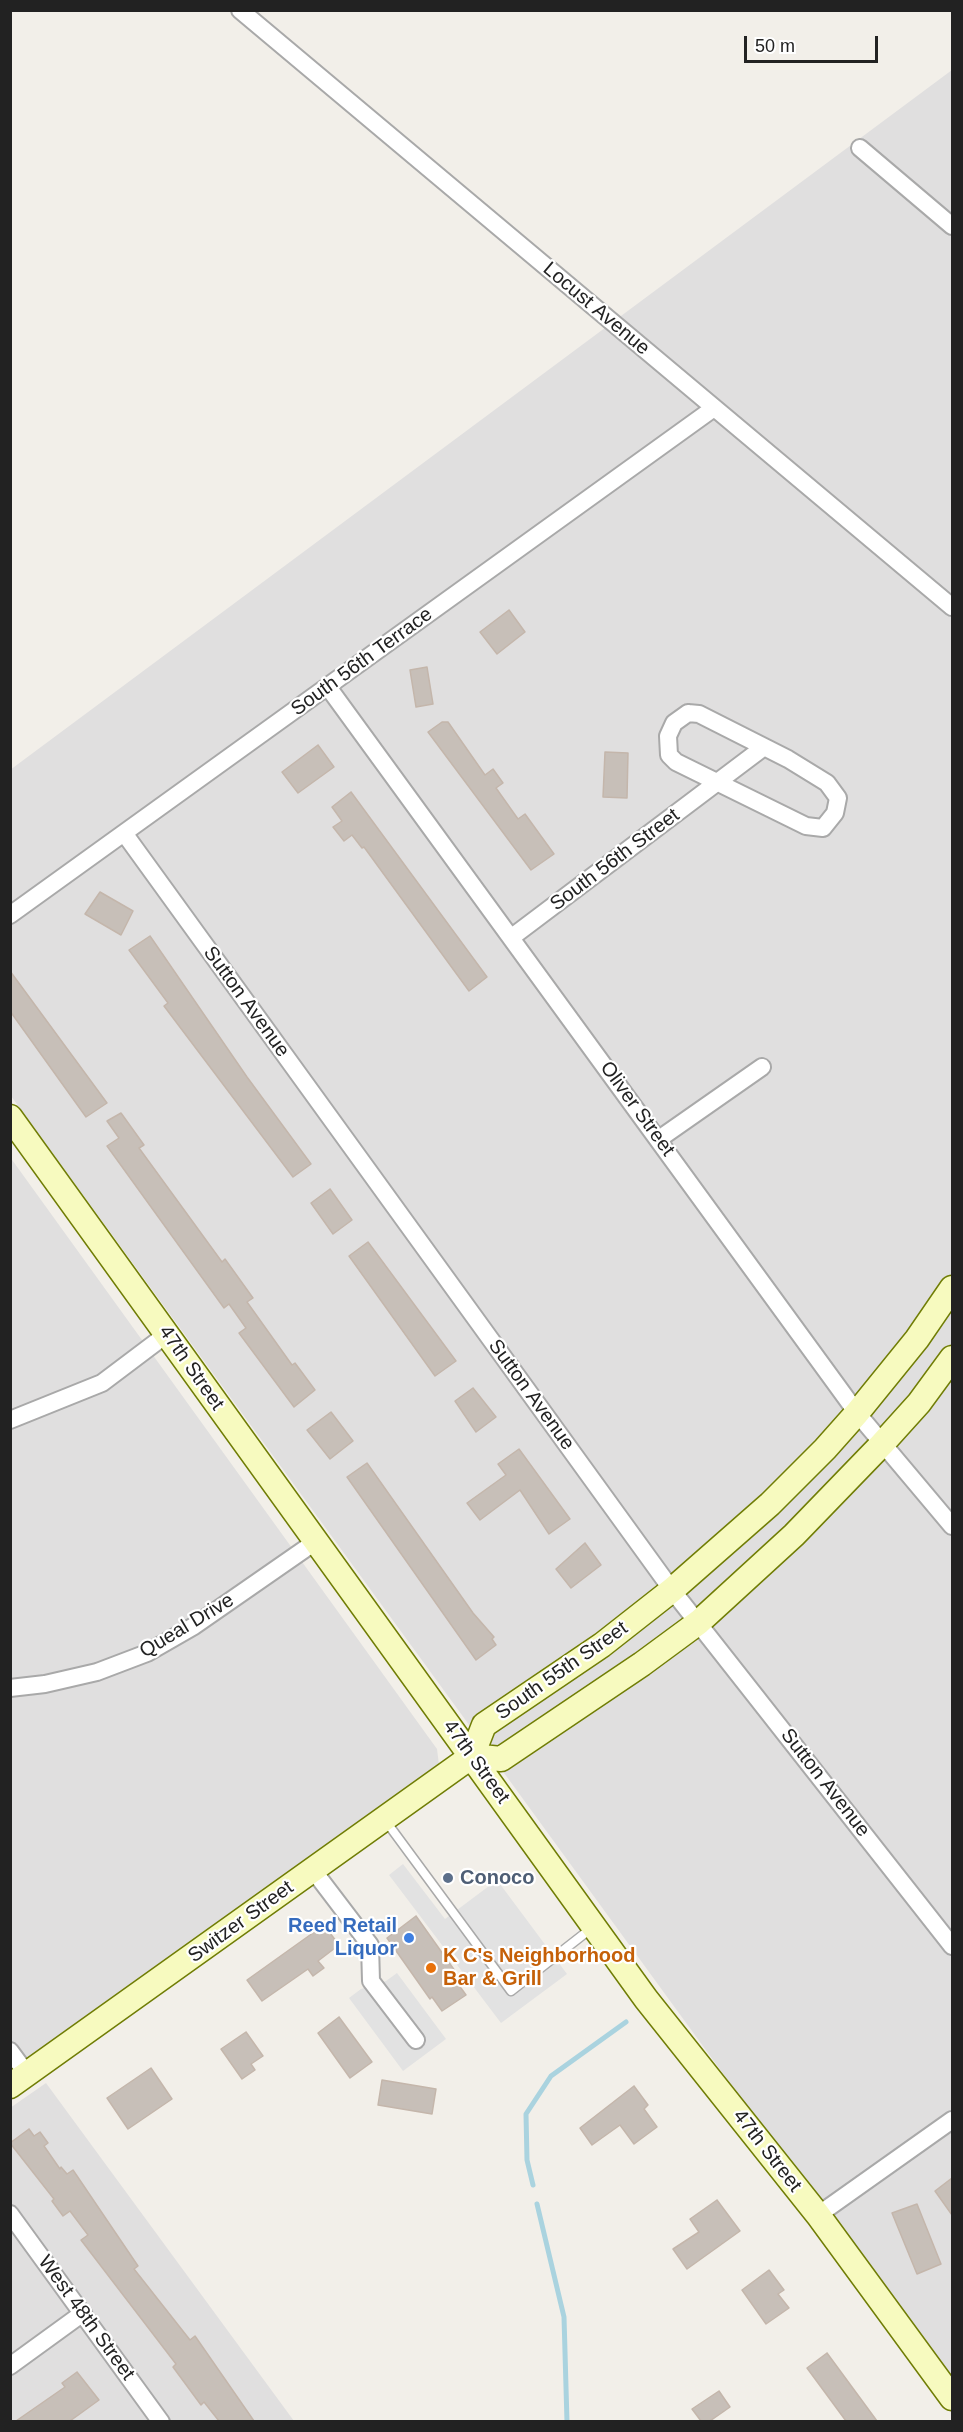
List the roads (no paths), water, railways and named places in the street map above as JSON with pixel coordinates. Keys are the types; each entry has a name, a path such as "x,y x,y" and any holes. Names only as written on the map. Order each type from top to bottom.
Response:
{"street":[{"name":"Locust Avenue","path":"240,10 952,607"},
{"path":"860,148 952,226"},
{"name":"South 56th Terrace","path":"10,915 714,408"},
{"name":"Oliver Street","path":"328,687 857,1413 952,1526"},
{"path":"688,714 699,714 764,747 827,783 838,798 835,813 823,828 806,826 785,818 718,782 676,762 669,755 668,736 674,723 688,714"},
{"name":"South 56th Street","path":"512,937 764,747"},
{"name":"Sutton Avenue","path":"124,833 672,1590 952,1946"},
{"path":"659,1139 762,1067"},
{"name":"47th Street","path":"14,1128 167,1334 646,1998 818,2215 952,2398"},
{"name":"South 55th Street","path":"952,1288 917,1339 857,1413 770,1504 672,1590 602,1645 484,1725 472,1756 501,1760 642,1664 699,1622 794,1535 882,1444 919,1403 952,1358"},
{"path":"10,1420 102,1383 167,1334"},
{"name":"Queal Drive","path":"10,1688 45,1684 97,1672 147,1653 194,1626 315,1542"},
{"name":"Switzer Street","path":"19,2080 472,1756"},
{"path":"313,1870 370,1945 371,1981 416,2040"},
{"path":"10,2051 19,2080"},
{"path":"818,2215 952,2120"},
{"name":"West 48th Street","path":"10,2214 161,2421"},
{"path":"10,2366 83,2313"}],"lane":[{"path":"384,1819 511,1991 594,1926"}],"waterway":[{"path":"533,2185 527,2160 526,2114 551,2076 626,2022"},
{"path":"537,2204 564,2317 567,2422"}],"place":[{"name":"Conoco","path":"448,1878"},
{"name":"Reed Retail Liquor","path":"409,1938"},
{"name":"K C's Neighborhood Bar & Grill","path":"431,1968"}]}
